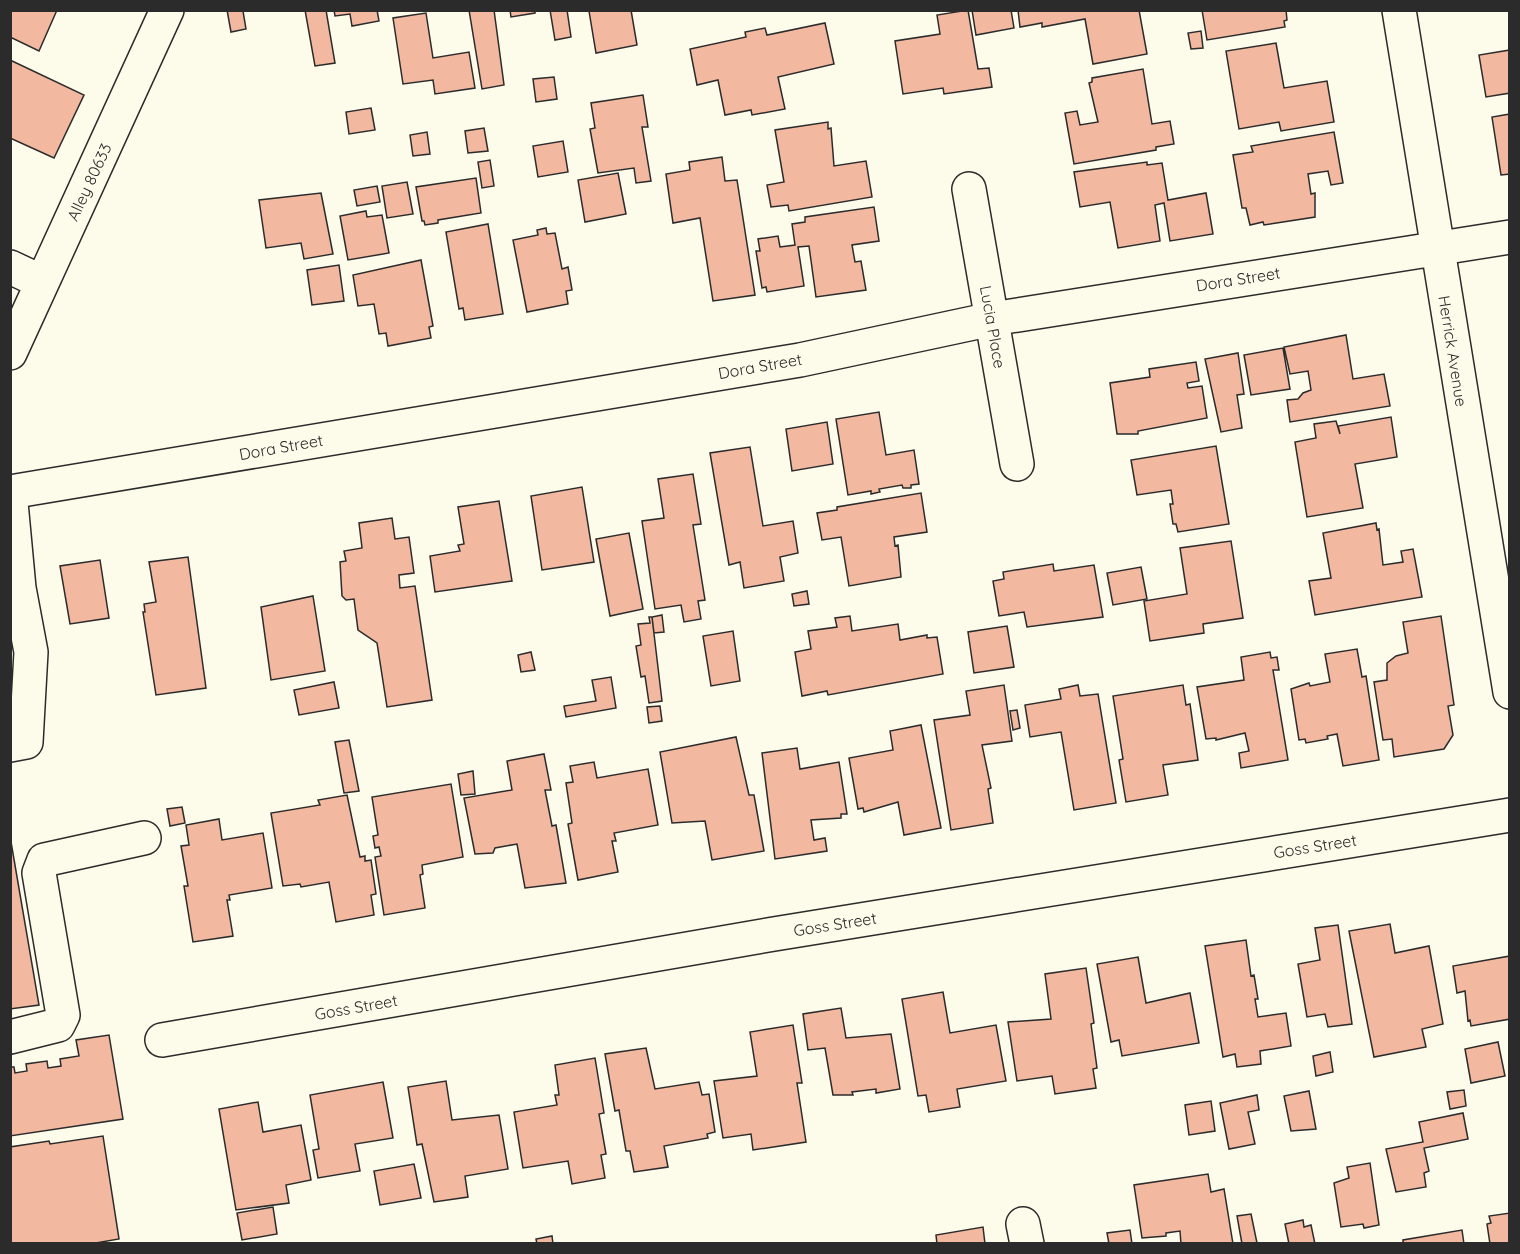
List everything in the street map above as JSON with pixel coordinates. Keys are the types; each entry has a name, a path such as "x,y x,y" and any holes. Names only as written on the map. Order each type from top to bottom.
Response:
{"street":[{"name":"Alley 80633","path":"10,352 28,294 167,10"},
{"name":"Herrick Avenue","path":"1399,10 1509,692"},
{"name":"Lucia Place","path":"969,189 1017,464"},
{"name":"Dora Street","path":"10,492 800,360 992,319 1509,237"},
{"path":"10,267 28,294"},
{"path":"10,492 15,589 31,652 18,743"},
{"name":"Goss Street","path":"162,1040 763,936 1509,815"},
{"path":"10,1037 58,1025 63,1015 39,873 44,860 144,838"}],"building":[{"path":"10,10 57,10 39,51 10,37"},
{"path":"227,10 249,10 243,11 246,29 231,32"},
{"path":"305,10 326,10 335,63 315,66"},
{"path":"334,10 377,10 379,21 352,26 350,14 335,16"},
{"path":"469,10 494,10 504,85 482,89"},
{"path":"510,10 535,10 535,13 511,17"},
{"path":"550,10 567,10 571,37 555,40"},
{"path":"631,10 637,45 596,53 589,11"},
{"path":"968,10 978,69 989,68 992,87 944,94 943,88 903,94 895,41 940,34 937,15"},
{"path":"972,10 1011,10 1014,28 976,35"},
{"path":"1018,10 1139,10 1147,54 1093,64 1085,19 1042,27 1042,23 1020,27"},
{"path":"1202,10 1286,10 1287,20 1284,21 1285,27 1207,40"},
{"path":"426,13 433,58 469,52 475,88 435,94 433,80 403,84 393,18"},
{"path":"825,23 834,64 778,77 785,109 752,115 751,110 725,115 718,80 697,85 690,49 746,37 745,32 765,28 767,35"},
{"path":"1201,31 1203,48 1191,49 1188,33"},
{"path":"1276,43 1284,88 1327,81 1334,122 1281,131 1279,122 1239,129 1226,51"},
{"path":"1510,50 1510,93 1486,97 1479,55"},
{"path":"10,60 84,95 54,158 10,138"},
{"path":"1143,69 1152,124 1170,121 1174,144 1156,147 1156,150 1074,164 1065,113 1077,111 1080,125 1098,122 1089,83 1092,82 1092,78"},
{"path":"554,77 557,99 536,102 533,79"},
{"path":"643,95 648,127 642,127 651,181 636,183 634,168 598,173 590,129 595,128 591,103"},
{"path":"371,108 375,130 349,134 346,112"},
{"path":"1510,114 1510,174 1501,175 1492,117"},
{"path":"828,122 828,129 831,128 834,166 866,161 872,197 789,211 788,205 771,207 767,185 784,182 775,130"},
{"path":"484,128 488,151 468,153 465,131"},
{"path":"427,132 430,154 413,156 410,135"},
{"path":"1334,132 1343,183 1331,185 1328,171 1308,174 1311,194 1315,193 1315,217 1250,225 1246,208 1242,208 1233,155 1253,152 1251,146"},
{"path":"563,141 568,172 538,177 533,146"},
{"path":"722,157 725,181 737,180 755,295 713,301 700,218 673,223 666,174 690,170 689,162"},
{"path":"490,160 494,186 482,188 478,162"},
{"path":"1147,162 1147,165 1162,163 1168,200 1206,193 1213,234 1170,241 1164,203 1155,205 1160,241 1118,248 1110,202 1080,207 1074,172"},
{"path":"618,173 626,214 585,222 578,180"},
{"path":"476,178 481,213 438,220 438,223 425,225 422,221 416,187"},
{"path":"407,182 413,214 387,218 382,186"},
{"path":"377,186 380,202 357,206 354,190"},
{"path":"321,193 333,254 304,259 301,243 266,248 259,200"},
{"path":"874,207 879,241 852,245 855,262 861,261 866,290 816,297 809,246 798,247 804,286 767,292 766,287 762,288 756,251 760,251 758,239 778,236 780,247 795,245 792,224 805,222 805,217"},
{"path":"366,211 367,217 382,215 389,253 348,260 340,216"},
{"path":"488,224 503,314 465,320 463,308 459,309 446,232"},
{"path":"546,228 547,234 555,233 562,269 568,267 572,290 566,291 568,304 527,312 513,240 538,235 537,230"},
{"path":"421,260 433,326 429,327 431,338 388,346 386,333 379,334 374,304 358,306 353,275"},
{"path":"339,265 344,301 312,305 307,270"},
{"path":"1346,335 1353,379 1384,374 1390,406 1290,422 1287,400 1298,399 1303,393 1311,390 1308,371 1290,374 1284,347"},
{"path":"1283,348 1290,389 1251,395 1244,355"},
{"path":"1238,353 1244,394 1237,395 1242,428 1221,432 1205,359"},
{"path":"1196,362 1199,381 1187,383 1188,388 1202,386 1207,418 1138,431 1138,434 1117,434 1110,383 1150,377 1149,369"},
{"path":"879,412 886,455 914,450 919,484 911,485 911,488 903,488 902,485 879,489 880,492 871,494 871,491 848,495 836,419"},
{"path":"1391,417 1397,457 1355,464 1363,508 1307,517 1295,442 1316,438 1314,424 1336,421 1340,434 1338,426"},
{"path":"827,422 833,464 792,471 786,429"},
{"path":"1216,446 1229,524 1178,532 1176,524 1173,524 1170,504 1173,504 1171,490 1137,495 1131,460"},
{"path":"750,447 763,526 793,521 798,553 780,557 784,581 744,588 740,562 729,565 710,453"},
{"path":"693,474 701,524 693,525 705,600 698,601 701,619 684,622 681,605 655,609 642,521 664,518 658,479"},
{"path":"582,487 594,562 542,570 531,496"},
{"path":"921,493 927,532 894,537 895,546 898,545 901,577 849,586 841,537 822,540 817,513 837,510 837,507"},
{"path":"499,501 512,581 435,592 430,556 460,551 458,545 464,544 458,507"},
{"path":"392,518 395,539 409,537 414,573 399,575 400,588 415,586 432,700 387,707 377,643 358,630 354,599 346,600 342,596 340,562 346,561 344,551 362,548 359,523"},
{"path":"1376,523 1377,530 1379,529 1383,565 1403,562 1401,551 1413,549 1422,597 1315,615 1309,581 1331,578 1323,533"},
{"path":"629,533 643,609 610,616 596,539"},
{"path":"1231,541 1243,618 1203,624 1204,633 1150,641 1144,601 1187,594 1180,548"},
{"path":"188,557 206,688 156,695 143,612 145,612 144,604 156,602 149,562"},
{"path":"100,560 109,618 70,624 60,566"},
{"path":"1053,564 1054,571 1094,565 1103,617 1027,627 1024,612 999,616 993,581 1004,579 1003,572"},
{"path":"1141,567 1147,599 1113,605 1107,573"},
{"path":"807,591 809,604 794,606 792,594"},
{"path":"313,596 325,671 271,680 261,607"},
{"path":"662,615 664,632 654,633 652,617"},
{"path":"850,616 852,631 898,624 900,640 927,635 927,638 937,637 943,674 828,695 827,691 802,696 795,652 811,649 808,631 837,627 835,618"},
{"path":"1441,616 1454,705 1448,706 1453,735 1444,749 1394,757 1392,739 1383,740 1374,682 1387,680 1387,663 1396,656 1408,653 1403,622"},
{"path":"649,617 652,617 662,701 649,703 645,676 641,677 636,646 641,645 638,624 650,623"},
{"path":"1007,626 1014,667 974,673 968,632"},
{"path":"733,631 740,681 711,686 703,636"},
{"path":"1357,649 1362,677 1366,676 1379,760 1343,766 1337,734 1327,736 1328,739 1306,743 1305,739 1299,740 1291,689 1309,683 1310,686 1330,682 1325,654"},
{"path":"531,652 535,670 521,672 518,655"},
{"path":"1270,652 1271,658 1277,657 1279,670 1273,670 1288,760 1241,768 1239,753 1249,751 1245,733 1216,740 1216,738 1206,739 1197,687 1244,680 1241,657"},
{"path":"611,677 616,708 566,717 564,706 596,701 592,680"},
{"path":"334,682 339,708 299,715 294,690"},
{"path":"1004,685 1012,741 982,745 991,788 988,789 993,823 951,830 934,720 970,715 966,691"},
{"path":"1078,685 1080,696 1098,694 1116,803 1074,810 1061,732 1030,737 1025,705 1061,699 1059,689"},
{"path":"1183,685 1186,705 1190,704 1198,760 1163,765 1168,795 1126,802 1119,760 1123,759 1113,696"},
{"path":"660,706 662,721 649,723 647,707"},
{"path":"1017,710 1020,728 1013,730 1010,711"},
{"path":"921,725 941,828 904,835 898,802 864,812 863,808 858,809 849,758 893,750 890,731"},
{"path":"736,737 749,795 754,795 764,851 712,860 705,821 672,823 660,752"},
{"path":"349,740 359,791 344,793 335,742"},
{"path":"797,748 800,769 839,762 847,814 841,814 841,818 811,820 814,840 825,838 827,851 775,859 762,753"},
{"path":"544,754 551,790 545,790 552,826 556,825 566,883 525,888 517,844 495,848 493,853 475,854 464,798 512,790 507,761"},
{"path":"594,762 597,778 648,769 658,825 614,833 616,841 612,841 618,872 578,880 568,824 572,823 566,783 573,782 570,766"},
{"path":"473,771 475,794 461,795 458,774"},
{"path":"451,784 463,857 422,865 423,874 420,875 425,908 384,915 375,857 381,856 379,847 375,848 373,836 378,835 372,797"},
{"path":"347,795 360,857 365,856 365,861 371,860 376,894 371,895 374,915 336,922 329,882 301,887 300,884 283,886 271,813 320,805 318,800"},
{"path":"182,807 185,823 170,826 167,809"},
{"path":"219,819 222,840 263,833 272,888 229,895 230,900 227,900 233,936 193,942 184,886 188,886 181,846 189,845 186,825"},
{"path":"10,836 39,1005 10,1009"},
{"path":"1390,924 1395,953 1429,946 1443,1024 1422,1029 1426,1047 1374,1057 1349,931"},
{"path":"1338,925 1352,1024 1328,1027 1325,1014 1307,1017 1298,964 1320,960 1315,928"},
{"path":"1246,940 1251,976 1254,975 1258,999 1255,999 1258,1017 1286,1013 1291,1046 1260,1051 1261,1064 1237,1067 1235,1054 1223,1057 1205,946"},
{"path":"1510,956 1510,1019 1471,1026 1470,1020 1468,1021 1465,991 1457,993 1453,966"},
{"path":"1138,957 1146,1003 1190,993 1199,1043 1122,1056 1119,1040 1111,1042 1097,964"},
{"path":"1086,968 1094,1023 1091,1024 1097,1068 1093,1069 1096,1088 1055,1094 1052,1076 1017,1081 1008,1022 1051,1019 1045,974"},
{"path":"943,992 950,1033 996,1025 1006,1081 957,1089 960,1107 929,1112 926,1095 918,1096 902,999"},
{"path":"841,1008 846,1038 891,1034 900,1089 876,1093 876,1089 852,1092 853,1095 833,1095 825,1048 808,1050 803,1014"},
{"path":"793,1025 802,1083 797,1083 806,1142 753,1150 751,1134 723,1138 714,1081 757,1076 750,1032"},
{"path":"109,1035 123,1119 10,1136 10,1067 14,1067 15,1073 27,1071 26,1064 47,1061 48,1068 61,1066 60,1059 79,1056 76,1040"},
{"path":"1498,1042 1505,1076 1471,1083 1465,1049"},
{"path":"646,1048 655,1089 699,1082 702,1095 709,1094 715,1132 707,1134 708,1138 664,1146 668,1167 634,1172 630,1151 626,1151 619,1110 615,1111 605,1054"},
{"path":"1330,1052 1333,1072 1316,1076 1313,1056"},
{"path":"595,1058 604,1113 599,1114 606,1154 601,1155 605,1178 572,1184 568,1161 523,1168 514,1112 557,1105 555,1095 559,1095 555,1065"},
{"path":"446,1081 452,1120 499,1115 508,1169 465,1176 468,1197 434,1202 422,1144 417,1145 408,1087"},
{"path":"383,1082 393,1138 355,1144 360,1171 318,1178 313,1150 319,1149 310,1095"},
{"path":"1464,1090 1466,1106 1450,1109 1447,1092"},
{"path":"1309,1091 1316,1129 1291,1131 1284,1096"},
{"path":"1257,1095 1259,1110 1248,1112 1255,1144 1229,1149 1220,1103"},
{"path":"1211,1101 1215,1131 1189,1135 1185,1105"},
{"path":"258,1102 263,1132 301,1125 311,1180 286,1185 289,1203 236,1210 219,1109"},
{"path":"1463,1113 1468,1139 1424,1148 1429,1171 1424,1173 1426,1187 1396,1192 1386,1149 1423,1142 1419,1122"},
{"path":"103,1136 119,1239 90,1244 10,1244 10,1147"},
{"path":"1370,1163 1379,1225 1364,1228 1363,1224 1341,1227 1334,1183 1349,1178 1347,1167"},
{"path":"414,1164 421,1198 380,1205 374,1171"},
{"path":"1208,1174 1211,1192 1224,1189 1233,1244 1181,1244 1180,1231 1166,1233 1166,1236 1142,1238 1134,1185"},
{"path":"273,1207 277,1234 242,1240 237,1213"},
{"path":"1510,1213 1510,1244 1490,1244 1487,1224 1491,1223 1489,1216"},
{"path":"1251,1214 1257,1243 1242,1244 1237,1216"},
{"path":"1303,1220 1304,1227 1311,1225 1315,1244 1289,1244 1285,1224"},
{"path":"983,1227 985,1244 937,1244 936,1235"},
{"path":"1130,1230 1132,1244 1109,1244 1107,1233"},
{"path":"1462,1230 1464,1244 1403,1244 1403,1240"},
{"path":"552,1236 553,1244 537,1244 536,1239"}]}
